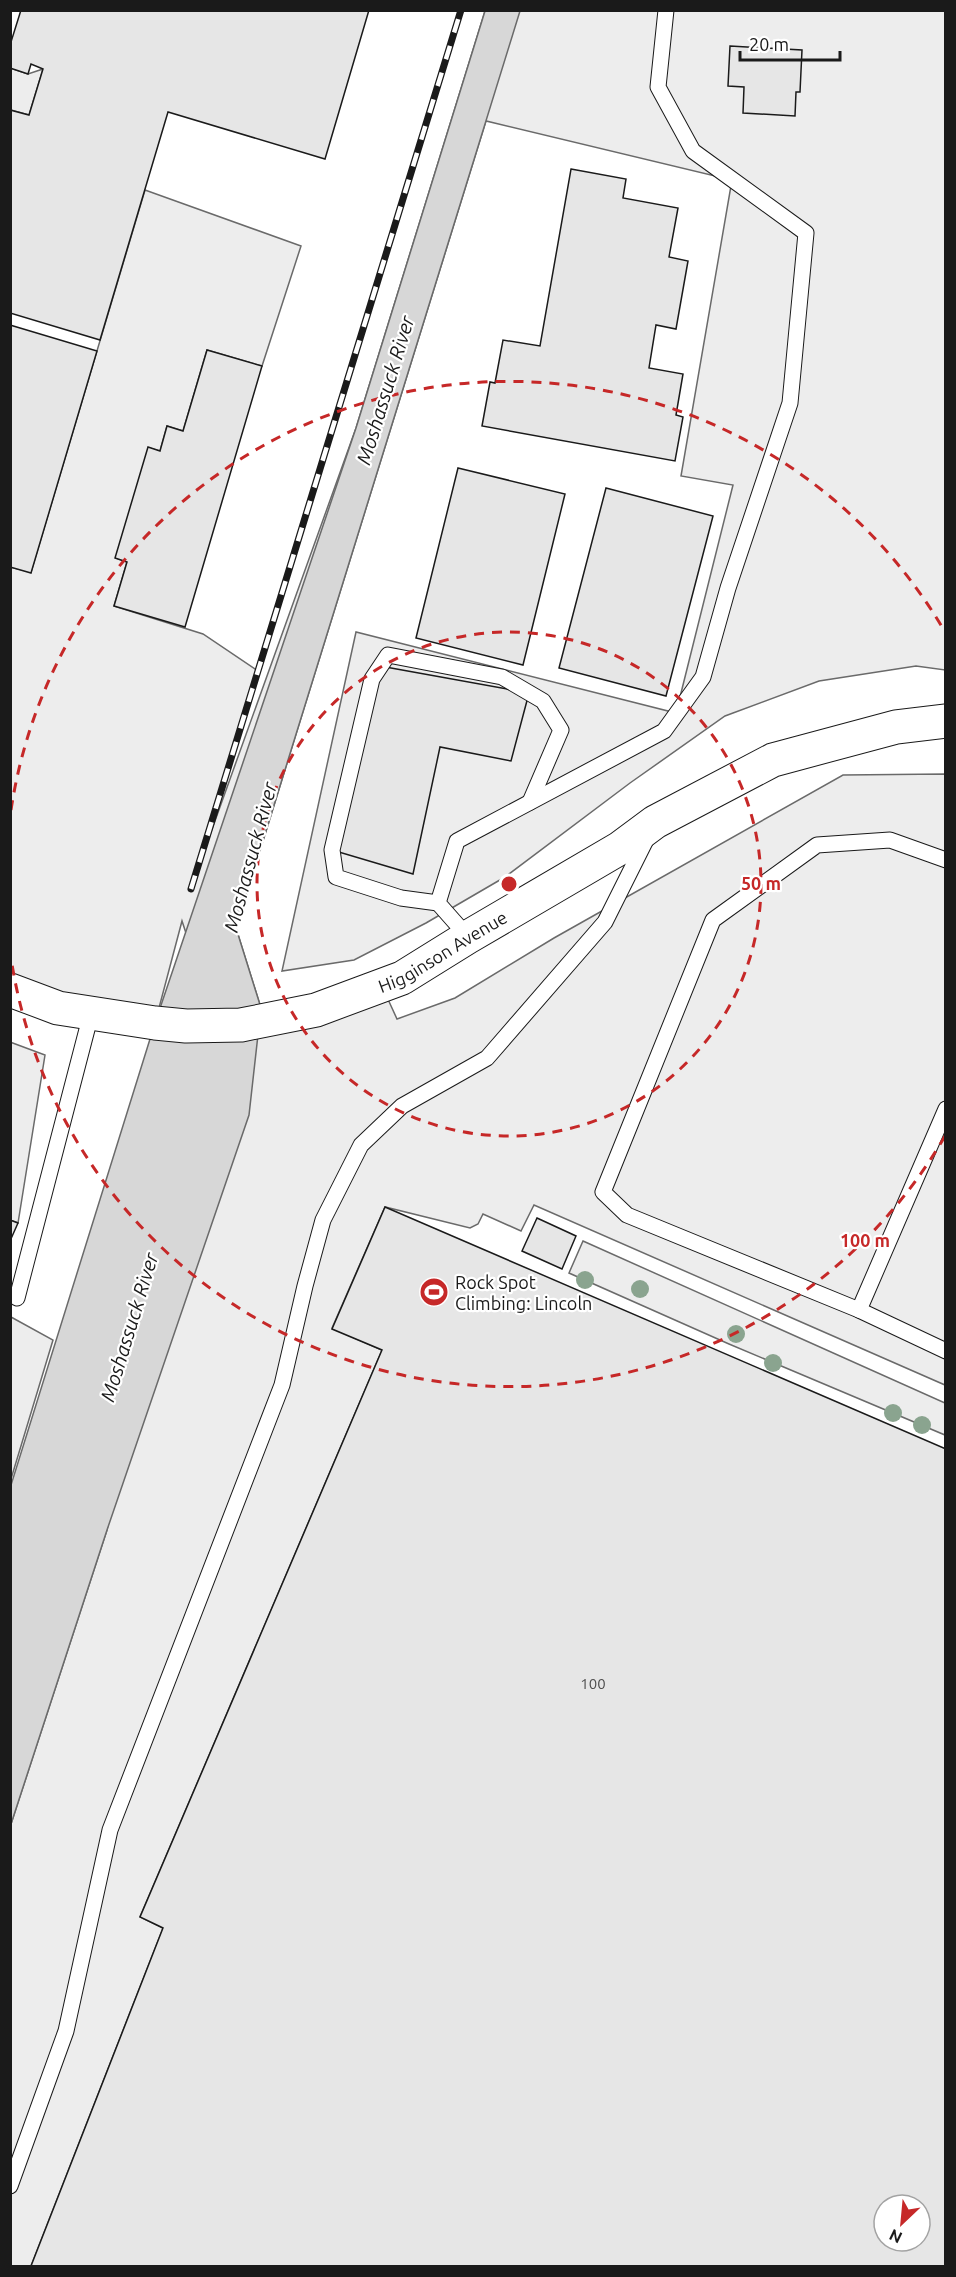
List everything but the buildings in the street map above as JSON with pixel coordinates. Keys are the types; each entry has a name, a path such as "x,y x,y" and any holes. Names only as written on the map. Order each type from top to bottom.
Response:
{"street":[{"name":"Higginson Avenue","path":"10,990 58,1008 155,1023 210,1026 259,1022 315,1010 402,978 620,848 655,822 773,760 896,727 945,722"}],"lane":[{"path":"438,903 457,842 663,730 703,678 728,588 790,403 806,233 693,152 658,87 666,10"},
{"path":"468,937 438,903 401,898 336,877 332,850 372,679 388,655 502,677 543,701 561,730 530,802"},
{"path":"10,2186 66,2031 110,1830 282,1385 323,1220 361,1145 402,1106 487,1058 605,922 655,822"},
{"path":"945,860 890,840 817,845 712,920 603,1192 627,1215 859,1310 945,1351"},
{"path":"16,1298 91,1014"},
{"path":"859,1310 945,1109"}],"shaded area":[{"path":"485,11 945,11 945,670 916,666 819,681 725,716 630,783 505,877 426,923 354,960 282,971 356,632 676,713 733,485 681,476 732,180 486,121 236,928 261,1008 381,984 397,1019 455,998 554,938 843,775 945,774 945,1385 534,1205 521,1231 483,1214 478,1224 470,1228 385,1207 332,1328 382,1350 140,1917 163,1928 31,2266 10,2266 11,1824 107,1530 215,1021 182,921 155,1023 11,990 10,567 31,572 145,190 301,246 262,366 207,350 183,431 167,426 160,451 149,448 116,558 127,562 114,606 203,634 258,671 197,871 356,428"},
{"path":"10,68 28,74 43,69 29,115 11,110"},
{"path":"10,1042 45,1055 18,1223 10,1220"},
{"path":"583,1241 945,1403 945,1435 729,1344 569,1273"},
{"path":"11,1317 53,1340 11,1479"}],"water":[{"name":"Moshassuck River","path":"485,11 520,11 236,928 261,1008 249,1115 107,1530 11,1824 11,1485 155,1023 356,428"}],"railway":[{"path":"191,889 461,10"}],"place":[{"name":"Rock Spot Climbing: Lincoln","path":"434,1292"}]}
